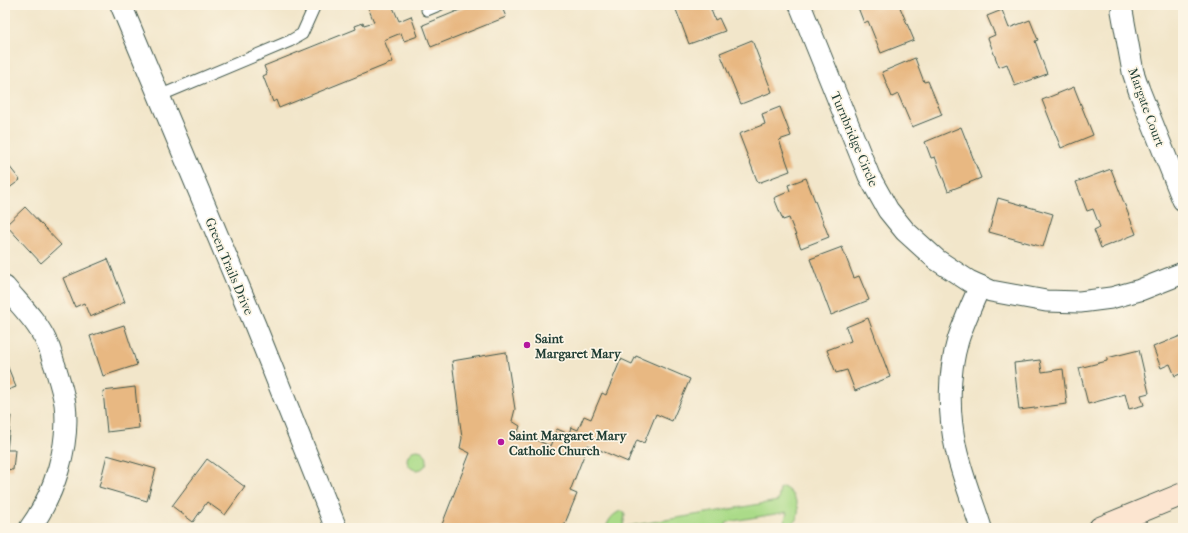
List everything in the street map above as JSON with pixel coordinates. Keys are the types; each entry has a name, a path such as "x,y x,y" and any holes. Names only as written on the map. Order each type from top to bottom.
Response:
{"main road":[{"path":"1100,528 1183,494"}],"street":[{"name":"Green Trails Drive","path":"121,5 255,326 336,528"},
{"name":"Turnbridge Circle","path":"800,5 869,176 888,210 918,244 950,268 969,281 991,291 1046,302 1080,302 1110,298 1140,290 1183,273"},
{"name":"Margate Court","path":"1122,11 1133,72 1138,90 1183,200"},
{"path":"980,286 958,340 953,367 950,401 953,438 956,451 981,528"},
{"path":"5,287 34,321 48,344 62,389 65,406 64,439 57,474 46,501 31,528"}],"lane":[{"path":"159,96 290,42 302,34 315,5"},
{"path":"427,10 439,5"}],"green space":[{"path":"413,450 421,450 427,456 427,464 421,470 413,470 407,464 407,456"},
{"path":"783,487 793,495 798,507 796,519 793,523 786,526 784,523 787,512 727,522 725,528 606,528 612,517 623,511 625,515 623,527 778,501 780,488"}],"building":[{"path":"367,5 392,5 399,21 411,16 418,36 404,41 401,33 384,40 393,62 279,108 276,100 273,102 263,76 267,74 264,66 356,29 355,26 363,23 364,25 374,22"},
{"path":"472,5 501,5 506,17 431,47 423,25"},
{"path":"669,5 717,5 718,7 711,10 715,20 719,18 725,31 689,44 675,7 671,9"},
{"path":"857,5 899,5 914,40 881,53 868,21 864,23"},
{"path":"1002,10 1009,28 1030,20 1038,40 1035,41 1047,74 1015,86 1007,64 999,67 988,38 995,35 987,16"},
{"path":"752,40 772,92 741,104 720,53"},
{"path":"915,58 924,82 928,81 942,115 912,127 898,94 892,97 882,72"},
{"path":"1074,87 1093,135 1061,148 1042,100"},
{"path":"780,107 791,136 779,140 790,171 758,183 739,134 765,124 762,114"},
{"path":"961,127 981,178 948,191 935,157 931,158 925,142"},
{"path":"5,161 20,180 8,189 5,185"},
{"path":"1111,169 1136,234 1101,248 1094,230 1100,227 1093,209 1087,211 1076,182"},
{"path":"806,178 829,237 801,248 789,218 783,220 774,198 790,191 788,185"},
{"path":"998,198 1053,214 1043,247 989,232"},
{"path":"25,207 61,245 41,263 6,225"},
{"path":"842,247 854,278 859,276 869,300 831,315 810,259"},
{"path":"108,259 125,302 90,317 84,303 75,307 63,278"},
{"path":"868,318 890,377 855,391 847,370 836,373 827,350 851,341 846,327"},
{"path":"124,325 137,365 103,376 90,336"},
{"path":"1183,335 1183,373 1175,376 1170,364 1161,368 1153,347"},
{"path":"1139,350 1149,393 1141,395 1144,405 1129,409 1125,394 1088,404 1079,368 1107,361 1107,358"},
{"name":"Saint Margaret Mary Catholic Church","path":"506,352 515,409 512,421 520,426 518,432 550,446 557,429 569,434 571,427 578,430 584,416 591,419 602,393 606,395 621,359 632,364 636,356 690,379 672,421 656,414 644,443 637,440 628,462 588,445 570,491 577,494 563,528 443,528 441,527 470,453 460,448 462,438 452,361"},
{"path":"5,360 16,387 5,391"},
{"path":"1040,360 1042,372 1063,369 1067,404 1019,410 1014,363"},
{"path":"135,387 139,428 107,432 103,391"},
{"path":"5,415 11,416 7,450 15,450 13,470 5,469"},
{"path":"107,455 156,469 147,501 99,487"},
{"path":"207,459 245,487 225,515 207,502 193,522 172,506"}],"place":[{"name":"Saint Margaret Mary","path":"527,345"},
{"name":"Saint Margaret Mary Catholic Church","path":"501,442"}]}
